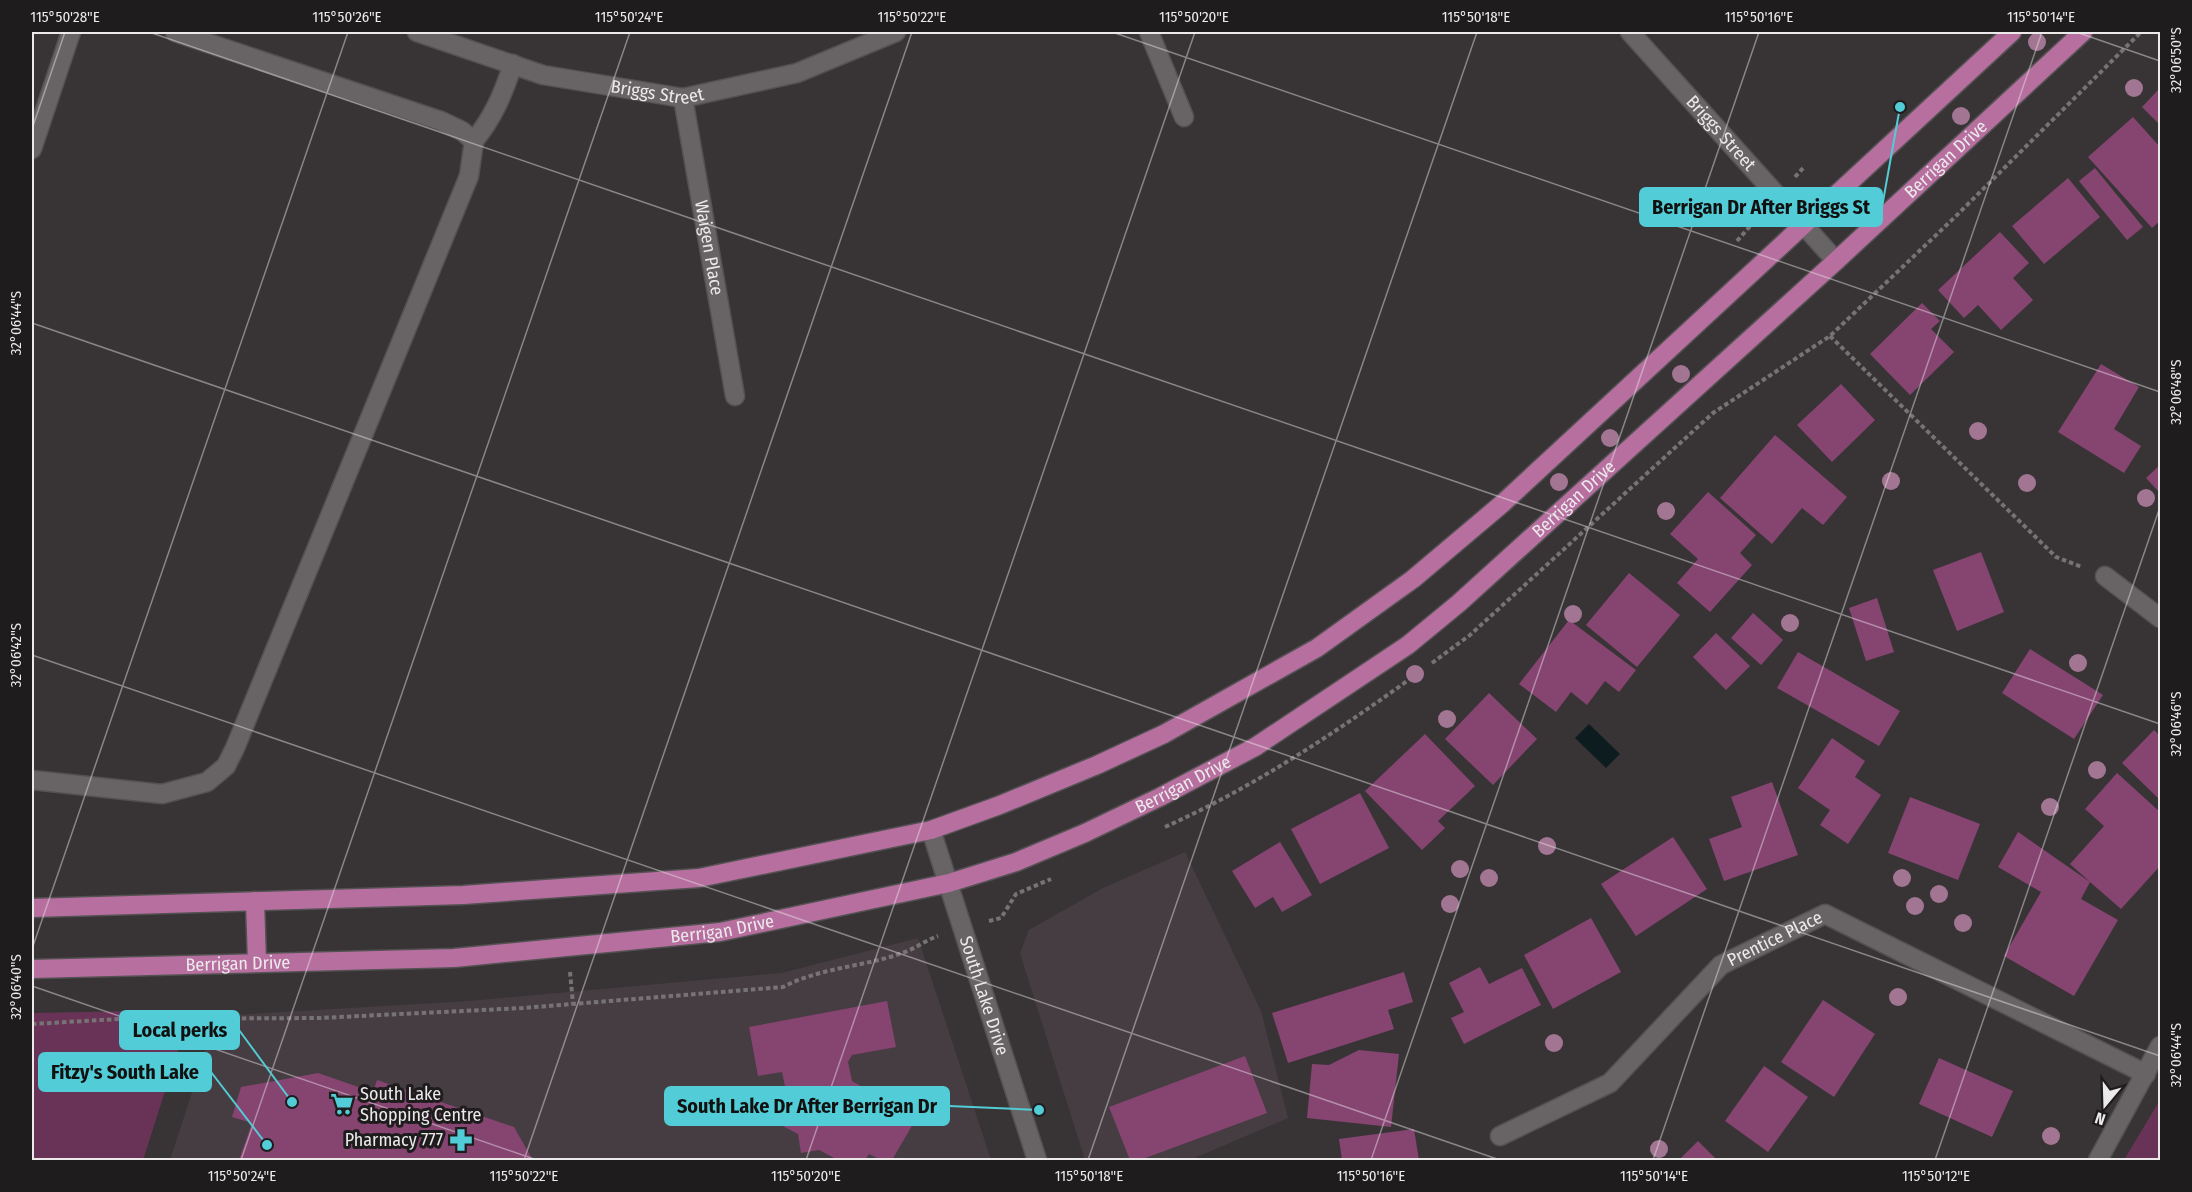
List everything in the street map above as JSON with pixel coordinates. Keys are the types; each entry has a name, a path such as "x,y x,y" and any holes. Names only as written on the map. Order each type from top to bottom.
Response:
{"main road":[{"path":"32,908 462,896 699,878 931,830 1000,805 1164,734 1317,648 1413,579 1503,503 2012,32"},
{"name":"Berrigan Drive","path":"32,969 454,958 720,932 949,883 1017,862 1085,833 1160,798 1255,747 1399,651 1459,603 1836,261 2083,32"},
{"path":"255,901 257,962"}],"street":[{"path":"32,149 71,32"},
{"path":"175,32 441,121 462,131 474,141"},
{"name":"Briggs Street","path":"417,32 543,75 683,98 797,73 896,32"},
{"path":"1149,32 1184,117"},
{"name":"Briggs Street","path":"1630,32 1836,261"},
{"path":"32,780 162,794 207,782 226,766 469,176 474,141 489,122 501,100 513,64"},
{"name":"Waigen Place","path":"683,98 735,396"},
{"path":"2105,576 2160,618"},
{"name":"South Lake Drive","path":"931,830 1036,1161"},
{"name":"Prentice Place","path":"1500,1136 1610,1083 1721,965 1826,914 2146,1074"},
{"path":"2098,1161 2160,1046"}],"path":[{"path":"1830,336 2056,557 2105,576"},
{"path":"32,1024 119,1018 252,1019 523,1008 783,987 800,978 906,952 924,941"}],"shaded area":[{"path":"1589,724 1620,754 1606,768 1575,738"},
{"path":"1185,852 1261,1011 1288,1118 1190,1160 1085,1160 1020,953 1029,930 1103,888"},
{"path":"918,938 991,1160 170,1160 217,1016 469,1001 782,973"},
{"path":"191,1010 143,1160 32,1160 32,1013"},
{"path":"2160,1100 2160,1160 2124,1160"}],"building":[{"path":"2160,88 2160,125 2142,107"},
{"path":"2133,117 2160,147 2160,221 2152,228 2088,157"},
{"path":"2095,168 2143,227 2127,240 2079,181"},
{"path":"2068,178 2100,217 2044,264 2012,226"},
{"path":"2000,232 2029,263 2013,278 2033,300 2001,330 1978,305 1964,318 1938,290"},
{"path":"1922,303 1940,321 1931,329 1954,352 1910,395 1870,354"},
{"path":"2101,364 2139,387 2114,429 2141,446 2124,473 2058,432"},
{"path":"1841,384 1875,420 1832,462 1797,425"},
{"path":"1775,435 1847,497 1823,525 1802,508 1772,544 1720,498"},
{"path":"2160,465 2160,493 2146,478"},
{"path":"1708,492 1756,535 1740,553 1752,565 1710,612 1677,583 1698,559 1670,534"},
{"path":"1981,552 2004,612 1957,631 1933,570"},
{"path":"1629,573 1680,615 1637,667 1586,625"},
{"path":"1877,598 1894,652 1866,661 1849,608"},
{"path":"1753,613 1783,640 1761,665 1731,638"},
{"path":"1569,620 1636,670 1619,692 1605,681 1587,705 1571,692 1556,712 1519,684"},
{"path":"1716,633 1750,666 1726,690 1693,657"},
{"path":"2030,649 2103,695 2074,739 2002,693"},
{"path":"1798,652 1900,711 1879,746 1777,688"},
{"path":"1489,693 1537,739 1493,785 1445,739"},
{"path":"2154,730 2160,736 2160,800 2122,763"},
{"path":"1425,734 1475,786 1438,821 1445,828 1422,850 1365,791"},
{"path":"1832,738 1865,761 1855,777 1881,795 1848,844 1820,825 1830,810 1798,788"},
{"path":"2117,773 2160,812 2160,866 2121,909 2070,864 2104,826 2085,809"},
{"path":"1772,782 1798,855 1724,881 1709,839 1742,827 1731,797"},
{"path":"1360,793 1389,848 1320,884 1291,829"},
{"path":"1910,797 1980,824 1958,880 1888,853"},
{"path":"2018,832 2090,882 2081,899 2118,920 2074,996 2004,956 2041,892 1998,867"},
{"path":"1673,837 1707,889 1636,936 1601,884"},
{"path":"1280,842 1312,895 1282,912 1273,897 1255,908 1232,871"},
{"path":"1591,918 1621,972 1553,1009 1524,955"},
{"path":"1480,967 1489,984 1522,968 1541,1005 1464,1044 1451,1018 1464,1012 1449,983"},
{"path":"1404,972 1413,1002 1388,1010 1394,1029 1288,1063 1272,1013"},
{"path":"1823,1000 1875,1034 1834,1097 1781,1062"},
{"path":"887,1001 896,1047 852,1055 848,1062 852,1081 912,1116 913,1124 892,1160 881,1160 869,1154 865,1160 838,1160 819,1150 801,1153 798,1134 779,1124 774,1103 788,1100 782,1072 758,1076 749,1027"},
{"path":"1359,1050 1399,1054 1391,1127 1307,1118 1312,1064 1329,1065"},
{"path":"1245,1056 1267,1113 1140,1160 1130,1160 1109,1107"},
{"path":"1939,1058 2013,1091 1992,1137 1919,1104"},
{"path":"1764,1066 1808,1097 1768,1152 1725,1121"},
{"name":"South Lake Shopping Centre","path":"318,1073 373,1092 377,1080 514,1127 531,1157 530,1160 239,1160 252,1123 232,1117 241,1087"},
{"path":"1414,1129 1419,1160 1342,1160 1339,1139"},
{"path":"1698,1141 1717,1160 1679,1160"}],"place":[{"name":"Berrigan Dr After Briggs St","path":"1900,107"},
{"name":"Local perks","path":"292,1102"},
{"name":"South Lake Shopping Centre","path":"342,1104"},
{"name":"South Lake Dr After Berrigan Dr","path":"1039,1110"},
{"name":"Pharmacy 777","path":"461,1140"},
{"name":"Fitzy's South Lake","path":"267,1145"}]}
